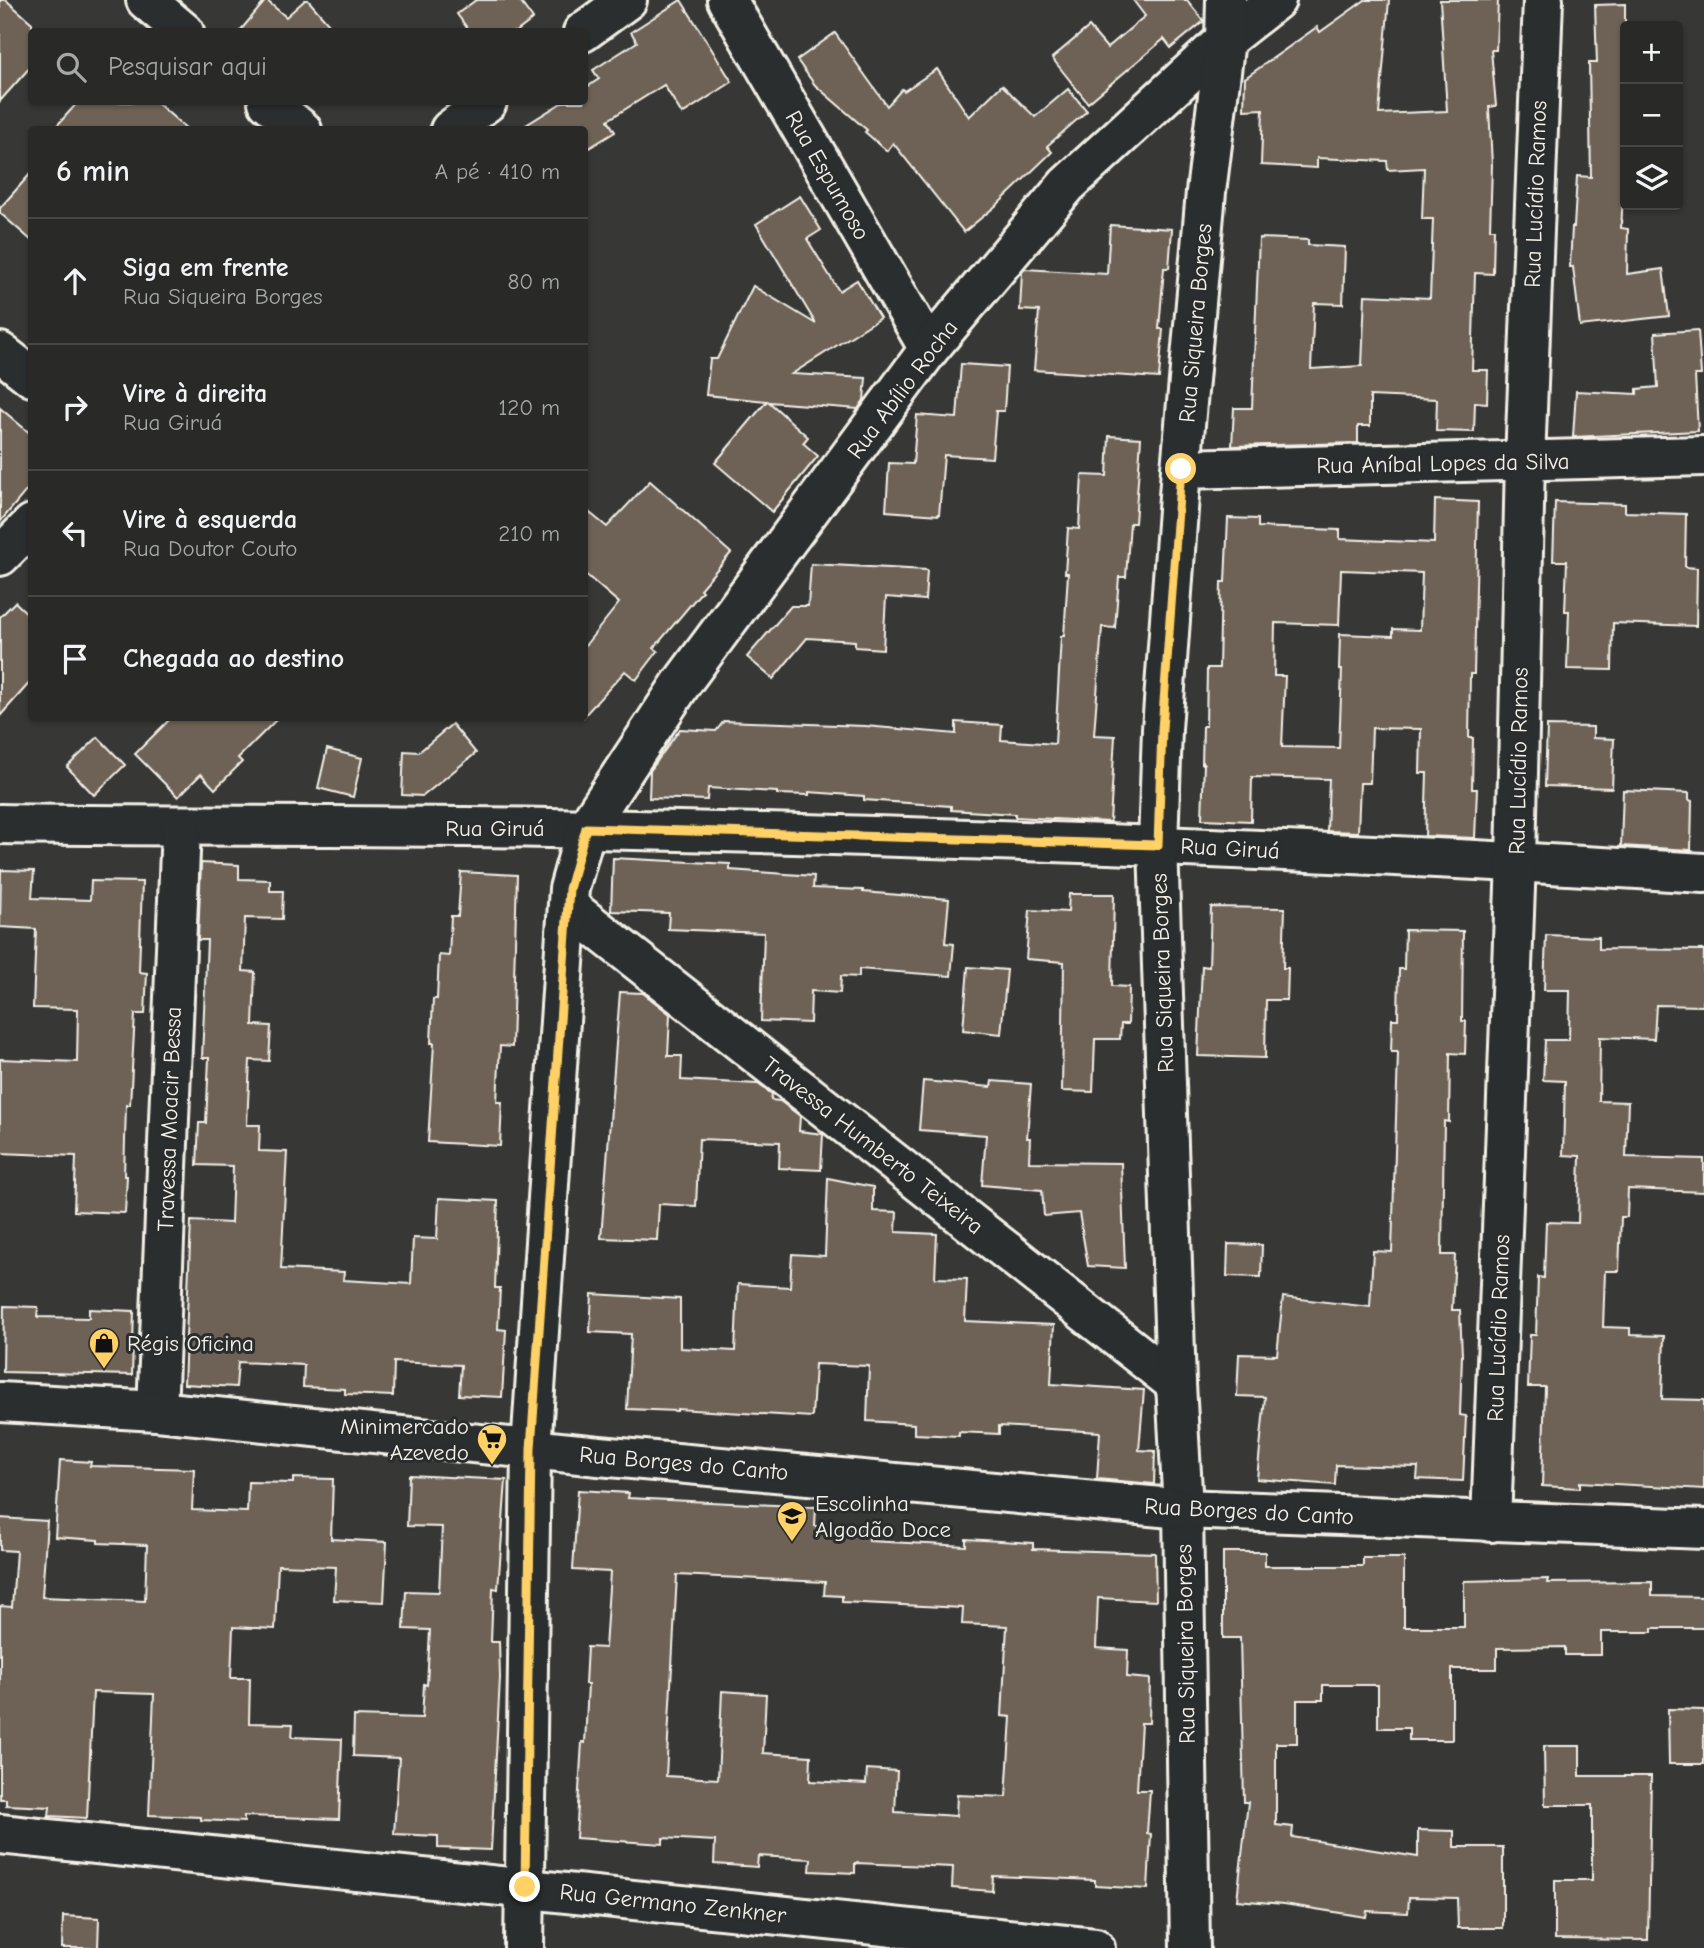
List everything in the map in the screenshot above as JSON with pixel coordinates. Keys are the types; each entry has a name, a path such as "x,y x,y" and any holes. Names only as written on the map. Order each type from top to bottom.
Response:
{"street":[{"path":"146,0 179,28"},
{"path":"588,28 627,0"},
{"name":"Rua Espumoso","path":"727,0 929,349"},
{"name":"Rua Siqueira Borges","path":"1190,1948 1182,1509 1158,845 1162,729 1181,469 1206,192 1225,40 1226,0"},
{"name":"Rua Abílio Rocha","path":"524,1948 531,1449 569,889 586,828 681,684 929,349 1067,185 1225,40 1276,0"},
{"name":"Rua Lucídio Ramos","path":"1491,1522 1516,861 1525,461 1542,0"},
{"path":"272,105 297,126"},
{"path":"455,126 483,105"},
{"path":"0,352 28,374"},
{"name":"Rua Aníbal Lopes da Silva","path":"1181,469 1704,456"},
{"path":"0,556 28,528"},
{"name":"Rua Giruá","path":"0,824 586,828 1158,845 1516,861 1704,873"},
{"name":"Travessa Moacir Bessa","path":"157,1411 181,827"},
{"name":"Travessa Humberto Teixeira","path":"569,907 1176,1384"},
{"name":"Rua Borges do Canto","path":"0,1402 157,1411 531,1449 1182,1509 1704,1529"},
{"name":"Rua Germano Zenkner","path":"0,1834 1095,1948"}],"building":[{"path":"0,0 6,0 32,23 32,28 28,28 28,70 0,101"},
{"path":"266,0 286,17 308,0 332,28 242,28"},
{"path":"476,0 519,0 533,19 521,28 467,28 457,14"},
{"path":"681,0 732,82 682,114 664,85 608,120 615,132 588,149 588,126 524,126 558,105 588,105 588,86 599,79 593,70 637,42 631,32"},
{"path":"1133,0 1187,0 1204,21 1171,48 1164,39 1088,103 1052,58 1089,27 1107,48 1145,16"},
{"path":"1365,0 1389,0 1379,114 1447,111 1440,0 1498,0 1496,50 1491,50 1496,106 1489,107 1493,274 1475,273 1472,370 1488,370 1487,403 1475,402 1474,432 1436,431 1437,399 1370,396 1370,426 1358,426 1358,443 1232,446 1234,408 1252,408 1259,238 1308,240 1308,245 1345,247 1343,304 1314,303 1311,369 1362,366 1365,295 1430,298 1433,219 1422,219 1424,168 1388,170 1387,161 1317,158 1317,168 1261,165 1263,109 1244,110 1245,78 1317,27 1320,32"},
{"path":"1625,4 1625,21 1620,21 1620,210 1622,210 1621,228 1628,229 1627,274 1663,269 1669,316 1580,326 1573,267 1570,267 1577,176 1591,177 1589,63 1597,63 1595,5"},
{"path":"835,33 887,106 902,89 904,91 937,69 969,117 1002,85 1035,117 1068,89 1087,111 1047,146 1052,152 998,204 964,232 893,143 887,151 815,85 797,60"},
{"path":"75,105 159,105 183,126 57,126"},
{"path":"28,176 28,238 0,213 0,208"},
{"path":"800,196 821,230 807,239 839,291 857,280 880,318 792,374 866,378 864,400 858,409 769,402 808,437 803,443 818,456 772,512 715,463 767,401 706,395 710,359 717,359 753,286 816,324 756,224"},
{"path":"1110,225 1172,229 1169,268 1164,268 1159,329 1163,329 1159,378 1034,370 1039,311 1020,310 1022,272 1025,269 1107,274"},
{"path":"1698,330 1701,375 1695,375 1698,431 1573,437 1576,391 1637,394 1637,389 1658,387 1655,333"},
{"path":"961,364 1007,367 1004,411 996,411 992,458 944,455 939,515 886,511 889,463 913,464 917,415 957,418"},
{"path":"0,408 28,432 28,489 0,522"},
{"path":"1109,436 1141,438 1135,523 1130,523 1126,577 1119,577 1115,628 1102,627 1094,735 1115,736 1110,822 1015,817 1015,814 951,810 951,806 864,800 864,796 809,792 809,795 777,794 708,788 707,800 649,798 650,771 680,729 716,731 724,721 865,726 956,734 956,722 1002,725 1001,740 1055,744 1061,636 1064,636 1068,573 1065,573 1068,528 1079,529 1082,475 1107,476"},
{"path":"650,481 731,553 654,648 658,651 636,680 625,671 588,712 588,642 619,603 588,576 588,511 607,527"},
{"path":"1435,500 1478,502 1474,674 1470,674 1469,738 1473,738 1472,789 1477,789 1475,838 1425,836 1427,773 1420,773 1421,729 1372,728 1370,783 1360,783 1358,832 1327,831 1329,779 1252,777 1251,821 1202,819 1207,668 1219,668 1221,582 1225,582 1228,518 1258,519 1258,527 1340,530 1340,539 1434,543","holes":["1341,570 1422,573 1420,630 1393,629 1393,636 1340,634 1339,670 1342,670 1339,748 1282,747 1285,676 1274,676 1275,623 1339,625"]},
{"path":"1555,502 1625,504 1625,512 1686,514 1685,567 1697,568 1696,626 1613,623 1612,670 1567,669 1567,561 1553,561"},
{"path":"811,564 927,570 925,600 886,597 883,649 855,647 855,641 807,638 773,679 747,657 791,606 808,606"},
{"path":"15,602 28,614 28,684 0,716 0,617"},
{"path":"168,721 275,721 238,758 242,762 215,789 201,774 178,797 135,754"},
{"path":"452,724 476,753 423,796 402,795 404,751 419,752"},
{"path":"1547,726 1593,727 1593,738 1614,739 1612,788 1545,786"},
{"path":"98,737 125,765 94,795 67,767"},
{"path":"327,749 362,758 353,797 318,788"},
{"path":"1623,790 1689,793 1689,800 1692,801 1691,850 1621,846"},
{"path":"613,858 730,864 730,870 814,876 813,888 949,899 945,943 954,944 951,976 859,969 859,977 841,976 840,993 811,991 810,1023 761,1021 764,933 668,929 669,913 611,911"},
{"path":"201,863 239,865 239,879 270,880 270,891 283,891 282,919 245,918 243,971 255,972 253,1025 271,1026 269,1061 250,1060 247,1125 260,1125 259,1151 287,1152 281,1269 344,1272 343,1280 411,1284 413,1238 437,1239 439,1198 498,1201 495,1288 500,1288 498,1329 506,1330 502,1397 459,1395 461,1365 394,1362 393,1396 345,1394 345,1389 303,1387 304,1365 238,1362 236,1387 184,1384 191,1221 231,1223 233,1166 197,1165 199,1123 206,1123 209,1058 202,1058 207,940 198,940"},
{"path":"1,870 34,871 32,898 90,900 91,881 142,882 139,972 147,973 145,1014 135,1014 130,1105 126,1105 125,1213 74,1211 76,1156 0,1153 0,1059 77,1062 78,1009 33,1008 36,929 0,927"},
{"path":"461,872 517,875 512,1047 500,1046 497,1102 502,1102 500,1146 428,1142 434,1043 431,1043 433,999 437,999 439,955 449,956 451,916 458,916"},
{"path":"1069,894 1114,894 1112,986 1129,987 1128,1024 1121,1024 1120,1039 1095,1039 1093,1092 1062,1091 1064,962 1026,959 1030,910 1068,912"},
{"path":"1211,907 1285,908 1283,968 1288,968 1287,1000 1266,1000 1265,1058 1198,1056 1202,966 1209,967"},
{"path":"1405,930 1463,931 1462,1021 1466,1021 1465,1054 1450,1053 1449,1122 1444,1121 1442,1255 1455,1255 1452,1310 1460,1310 1460,1415 1466,1416 1463,1481 1417,1479 1418,1467 1336,1465 1335,1485 1257,1479 1265,1397 1237,1396 1239,1354 1277,1355 1283,1297 1370,1307 1373,1251 1392,1252 1398,1052 1391,1052 1392,1019 1398,1019 1399,969 1404,969"},
{"path":"1546,935 1599,937 1599,949 1704,950 1703,1006 1656,1005 1654,1039 1600,1037 1599,1101 1628,1102 1626,1157 1704,1159 1704,1192 1628,1189 1627,1217 1621,1217 1619,1271 1605,1271 1603,1327 1630,1328 1630,1335 1664,1336 1662,1399 1704,1400 1704,1489 1580,1482 1580,1488 1542,1486 1545,1387 1528,1387 1530,1335 1536,1335 1538,1277 1544,1278 1546,1222 1578,1223 1580,1156 1563,1155 1565,1081 1543,1080 1545,1040 1569,1040 1570,990 1544,990"},
{"path":"968,967 1007,970 1001,1034 963,1030"},
{"path":"620,992 643,993 670,1014 668,1056 682,1056 681,1080 758,1084 772,1094 771,1100 780,1101 800,1116 799,1131 823,1134 821,1170 779,1168 780,1142 699,1139 696,1206 659,1204 657,1240 601,1238"},
{"path":"923,1081 991,1087 992,1081 1031,1084 1027,1138 1030,1138 1029,1162 1121,1163 1125,1268 1088,1266 1079,1213 1044,1216 1042,1190 982,1185 986,1135 919,1130"},
{"path":"828,1178 873,1187 873,1211 897,1212 896,1232 937,1234 935,1278 967,1279 965,1321 1054,1325 1051,1384 1144,1390 1139,1450 1155,1451 1154,1484 1097,1479 1100,1432 999,1426 999,1434 914,1434 914,1424 867,1421 869,1366 815,1364 812,1417 677,1409 627,1409 631,1334 590,1332 592,1294 680,1299 680,1348 735,1351 738,1284 790,1287 792,1254 825,1256"},
{"path":"1228,1244 1262,1245 1261,1277 1227,1276"},
{"path":"4,1306 38,1307 37,1317 89,1318 89,1309 134,1311 132,1375 3,1372"},
{"path":"60,1460 91,1462 90,1466 194,1469 192,1510 247,1512 248,1482 293,1483 293,1478 333,1479 331,1539 387,1542 384,1602 334,1600 336,1567 278,1565 275,1629 233,1627 231,1678 250,1678 249,1723 293,1724 292,1737 342,1739 339,1819 244,1816 244,1822 149,1815 154,1694 93,1692 87,1818 49,1816 50,1807 6,1805 6,1799 0,1799 0,1606 12,1607 16,1551 0,1550 0,1518 47,1521 42,1597 145,1601 147,1545 98,1543 98,1540 55,1537"},
{"path":"409,1475 506,1480 498,1589 493,1588 491,1642 499,1642 500,1678 491,1850 438,1848 438,1836 394,1834 399,1758 353,1756 354,1716 422,1718 430,1630 404,1629 406,1591 439,1592 442,1527 407,1526"},
{"path":"578,1490 629,1493 628,1498 816,1507 815,1526 870,1529 869,1541 966,1546 966,1539 1033,1543 1033,1549 1155,1553 1156,1601 1098,1598 1096,1648 1128,1650 1127,1677 1150,1679 1149,1723 1141,1723 1137,1790 1150,1790 1147,1833 1151,1834 1148,1889 1095,1886 1095,1880 993,1876 992,1891 952,1888 953,1867 855,1863 855,1873 810,1871 811,1859 758,1856 757,1867 714,1864 715,1841 663,1838 663,1844 576,1838 582,1742 585,1743 587,1647 605,1648 610,1572 573,1570","holes":["677,1575 825,1582 824,1595 842,1596 842,1602 963,1608 962,1624 1007,1626 1002,1716 1011,1717 1006,1797 957,1795 956,1816 895,1812 897,1771 867,1769 866,1784 810,1781 811,1756 763,1753 766,1694 722,1691 718,1779 666,1776"]},
{"path":"1223,1552 1265,1552 1265,1566 1363,1566 1363,1558 1404,1558 1404,1627 1464,1627 1464,1581 1548,1579 1547,1583 1652,1582 1652,1596 1704,1597 1704,1628 1601,1632 1601,1655 1565,1655 1565,1647 1497,1648 1497,1669 1452,1669 1452,1740 1409,1740 1409,1728 1378,1728 1378,1685 1323,1685 1323,1700 1297,1700 1297,1743 1276,1743 1276,1825 1293,1827 1292,1837 1418,1857 1418,1830 1454,1831 1454,1847 1503,1847 1503,1928 1458,1928 1457,1898 1409,1897 1408,1913 1367,1911 1366,1917 1284,1904 1237,1900 1248,1802 1244,1802 1240,1638 1223,1638"},
{"path":"1668,1709 1704,1710 1704,1764 1669,1764"},
{"path":"1544,1746 1580,1746 1580,1776 1651,1776 1648,1940 1555,1939 1555,1880 1592,1880 1592,1805 1545,1805"},
{"path":"63,1916 99,1918 98,1948 62,1948"}],"place":[{"name":"Régis Oficina","path":"104,1370"},
{"name":"Minimercado Azevedo","path":"492,1466"},
{"name":"Escolinha Algodão Doce","path":"792,1543"}],"route":[{"path":"525,1887 531,1449 569,889 586,828 1158,845 1162,729 1181,469"}]}
